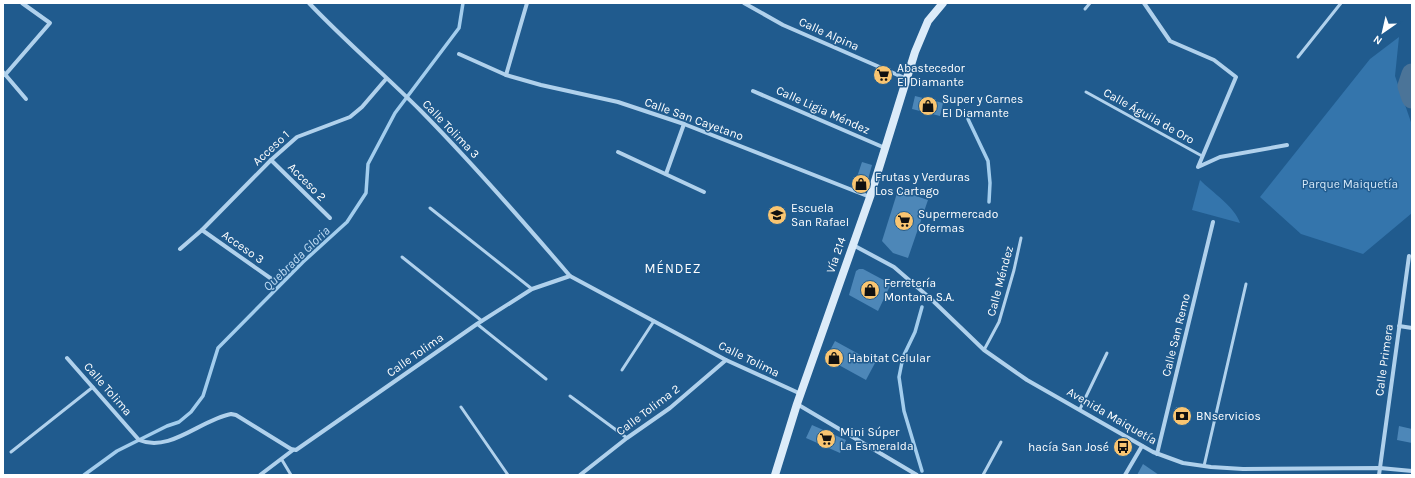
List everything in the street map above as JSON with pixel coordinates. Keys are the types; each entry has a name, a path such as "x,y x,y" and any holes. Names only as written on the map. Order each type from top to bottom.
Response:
{"main road":[{"name":"Vía 214","path":"775,475 797,404 870,197 915,52 928,21 943,3"}],"street":[{"path":"22,3 50,22 4,74 26,99"},
{"name":"Calle Tolima 3","path":"310,3 419,110 512,208 570,276"},
{"path":"506,75 527,3"},
{"name":"Calle Alpina","path":"744,3 783,25 907,79"},
{"path":"1144,3 1170,41 1214,60 1236,77 1198,166 1220,157 1287,145"},
{"name":"Calle San Cayetano","path":"459,54 506,75 618,102 684,124 870,197"},
{"name":"Acceso 1","path":"180,249 202,230 271,160 297,137 350,117 362,107 386,79"},
{"name":"Calle Ligia Méndez","path":"753,91 885,148"},
{"path":"666,174 684,124"},
{"path":"618,152 704,192"},
{"name":"Acceso 2","path":"271,160 330,218"},
{"name":"Calle San Remo","path":"1158,454 1213,222"},
{"name":"Acceso 3","path":"202,230 273,280"},
{"name":"Avenida Maiquetía","path":"852,245 894,267 931,299 984,350 1027,380 1158,454 1183,463 1243,469 1380,468 1412,471"},
{"name":"Calle Primera","path":"1379,475 1409,256"},
{"name":"Calle Tolima","path":"67,358 139,440 147,444 161,444 231,414 236,415 293,450 477,324 532,289 570,276 726,360 801,394"},
{"path":"1399,326 1412,328"},
{"name":"Calle Tolima 2","path":"580,475 626,438 670,408 726,360"},
{"path":"797,404 916,475"},
{"path":"1125,475 1142,446"},
{"path":"260,475 282,460 293,450"}],"lane":[{"path":"1084,9 1090,3"},
{"path":"1298,57 1341,3"},
{"name":"Calle Águila de Oro","path":"1086,92 1202,156"},
{"path":"430,208 532,289"},
{"name":"Calle Méndez","path":"984,350 999,322 1014,270 1021,238"},
{"path":"402,257 482,321"},
{"path":"1204,466 1246,284"},
{"path":"622,370 654,321"},
{"path":"477,324 546,379"},
{"path":"1080,409 1107,353"},
{"path":"12,452 93,387"},
{"path":"570,396 626,438"},
{"path":"461,407 508,475"},
{"path":"982,475 1001,442"},
{"path":"282,460 291,475"}],"green space":[{"name":"Parque Maiquetía","path":"1399,37 1395,76 1412,125 1412,213 1363,254 1301,234 1260,197 1370,59"},
{"path":"1200,180 1233,211 1240,223 1192,210"}],"building":[{"name":"Super y Carnes El Diamante","path":"915,96 943,103 940,116 912,109"},
{"path":"862,162 872,165 865,190 854,186"},
{"name":"Supermercado Ofermas","path":"898,190 928,200 908,258 893,253 882,241"},
{"name":"Ferretería Montana S.A.","path":"863,269 891,284 878,311 849,295 856,271"},
{"path":"835,341 875,363 866,380 826,358"},
{"name":"BNservicios","path":"1176,407 1191,411 1188,424 1183,425 1173,421"},
{"name":"Mini Súper La Esmeralda","path":"812,425 846,440 840,453 806,438"},
{"path":"1399,426 1412,429 1412,443 1397,440"},
{"path":"1143,464 1159,475 1137,475"}],"waterway":[{"name":"Quebrada Gloria","path":"84,475 117,451 167,426 179,422 191,412 203,396 218,348 303,262 347,222 366,193 368,164 395,113 459,28 463,3"},
{"path":"1412,74 1408,86 1412,98"},
{"path":"968,119 988,161 990,183 989,202"},
{"path":"922,307 915,332 903,357 899,377 904,411 922,471"}],"place":[{"name":"Abastecedor El Diamante","path":"883,75"},
{"name":"Super y Carnes El Diamante","path":"928,106"},
{"name":"Frutas y Verduras Los Cartago","path":"861,184"},
{"name":"Escuela San Rafael","path":"777,215"},
{"name":"Supermercado Ofermas","path":"904,221"},
{"name":"Ferretería Montana S.A.","path":"870,290"},
{"name":"Habitat Celular","path":"834,358"},
{"name":"BNservicios","path":"1182,416"},
{"name":"Mini Súper La Esmeralda","path":"826,439"},
{"name":"hacía San José","path":"1123,447"}],"district":[{"name":"MÉNDEZ","path":"673,268"}]}
